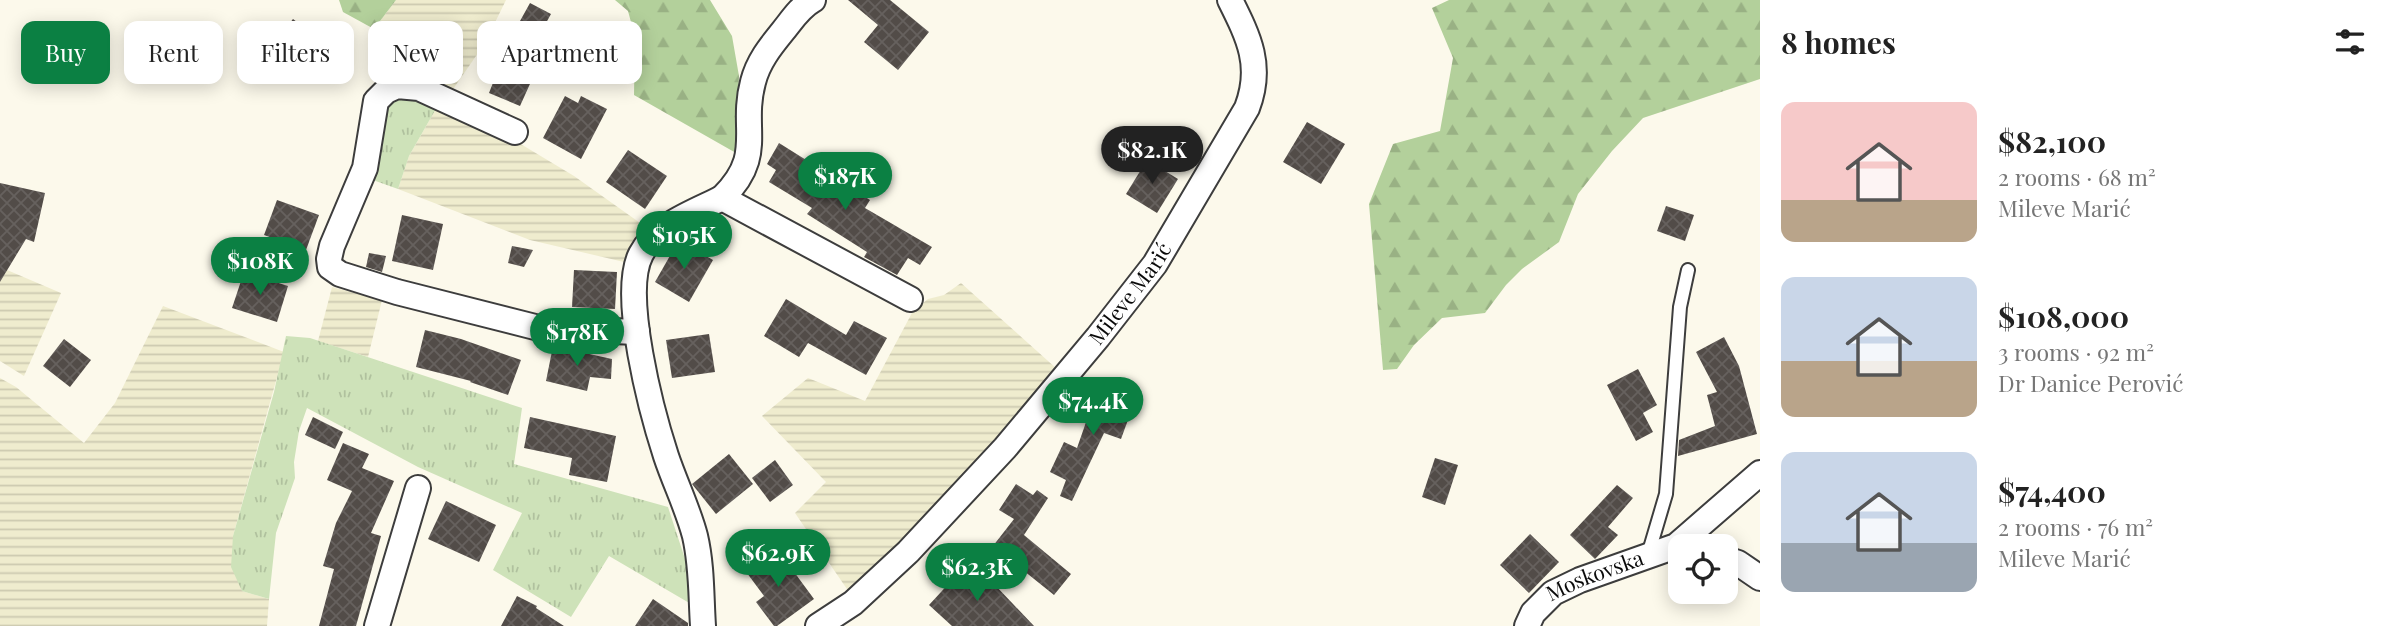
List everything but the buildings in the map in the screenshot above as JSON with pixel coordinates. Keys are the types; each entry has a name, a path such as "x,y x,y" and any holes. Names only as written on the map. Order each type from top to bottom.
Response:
{"street":[{"path":"703,626 701,562 694,532 655,418 633,307 634,280 641,253 659,233 722,198 743,174 750,145 750,97 757,70 765,52 794,17 813,0"},
{"name":"Mileve Marić","path":"818,626 853,603 895,565 963,494 1098,337 1155,264 1247,108 1252,94 1254,57 1248,36 1230,0"},
{"path":"514,132 419,88 397,86 386,91 376,101 365,168 332,246 330,267 340,274 397,292 511,323 570,331 637,332"},
{"path":"722,198 910,299"},
{"name":"Moskovska","path":"1691,534 1760,473"},
{"path":"377,626 418,488"},
{"name":"Moskovska","path":"1527,626 1533,613 1553,593 1580,580 1668,549"},
{"path":"1738,563 1760,578"}],"lane":[{"path":"1648,556 1666,494 1680,307 1688,270"}],"shaded area":[{"path":"396,0 506,0 496,21 477,21 477,55 463,75 463,21 380,21"},
{"path":"424,84 457,84 449,95"},
{"path":"437,107 519,143 574,176 650,230 624,262 530,240 398,189 409,156"},
{"path":"0,267 61,293 24,376 0,361"},
{"path":"961,283 1057,369 932,513 851,595 795,513 826,482 762,416 808,378 865,401 913,311 928,299 944,295"},
{"path":"332,287 382,300 368,357 318,341"},
{"path":"163,306 284,352 233,536 242,591 269,599 267,626 0,626 0,378 16,387 84,443 115,403"}],"green space":[{"path":"339,0 396,0 380,21 368,21 368,26 343,12"},
{"path":"615,0 710,0 732,36 739,76 736,153 634,95 634,84 642,84 642,21 631,21 628,11"},
{"path":"1449,0 1760,0 1760,79 1643,118 1612,151 1578,194 1559,242 1522,269 1485,313 1442,318 1414,345 1397,369 1383,370 1369,204 1393,144 1440,131 1453,58 1432,8"},
{"path":"415,97 437,107 409,156 398,189 370,179 386,107 396,100"},
{"path":"286,336 310,338 522,408 514,464 668,507 688,568 691,604 609,556 571,617 493,570 522,513 418,467 307,408 299,431 294,462 295,478 276,533 269,599 242,591 231,567 233,536 274,392"}]}
